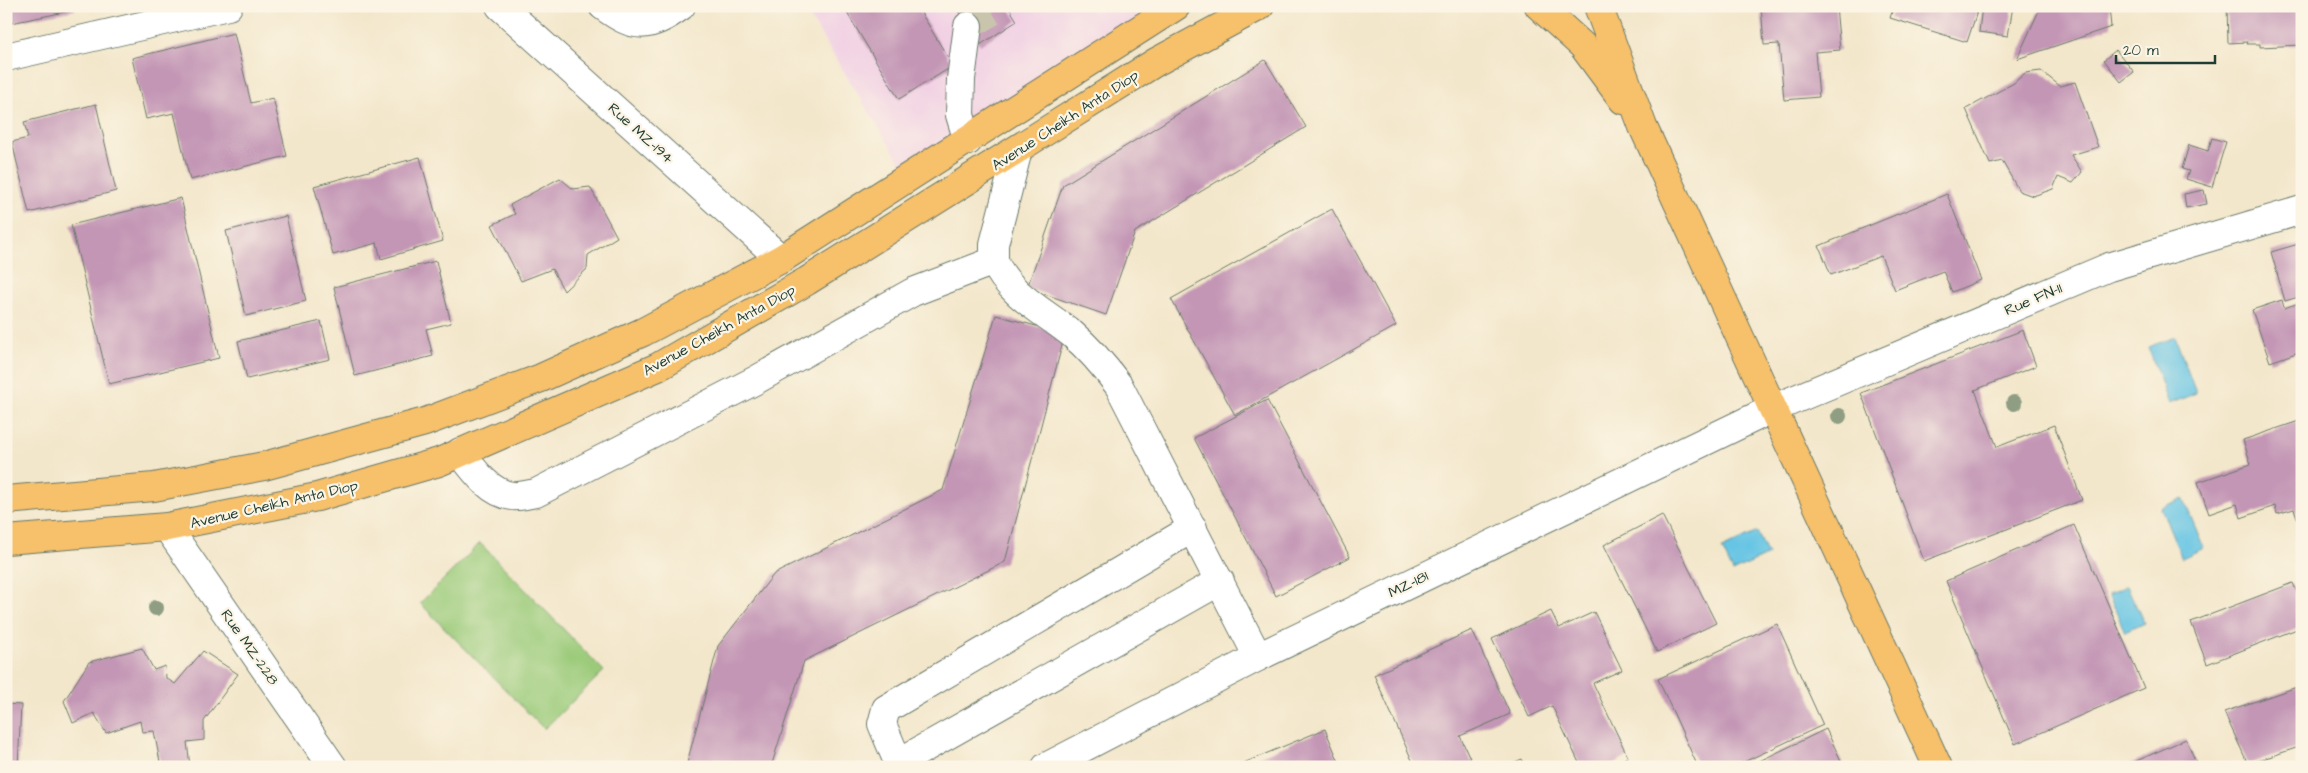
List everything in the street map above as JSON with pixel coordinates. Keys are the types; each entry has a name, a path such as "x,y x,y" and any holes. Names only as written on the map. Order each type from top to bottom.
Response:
{"main road":[{"path":"6,500 154,487 264,466 425,422 541,378 643,332 781,259 1176,6"},
{"name":"Avenue Cheikh Anta Diop","path":"6,540 167,527 316,497 439,462 658,367 807,282 1156,62 1260,6"},
{"path":"1539,6 1583,46 1644,127"},
{"path":"1598,6 1644,127 1938,767"}],"street":[{"path":"6,57 228,6"},
{"name":"Rue MZ-194","path":"500,6 781,259"},
{"path":"603,6 624,22 649,24 680,6"},
{"path":"968,26 961,79 960,115 968,141"},
{"path":"1018,150 994,244 994,261 1010,287 1074,336 1100,361 1119,386 1258,657"},
{"name":"Rue FN-11","path":"1772,409 2109,268 2302,210"},
{"path":"460,452 480,477 495,489 512,496 536,493 756,380 912,292 994,261"},
{"name":"MZ-181","path":"1046,767 1258,657 1772,409"},
{"name":"Rue MZ-228","path":"167,527 334,767"},
{"path":"1193,528 886,709 882,724 899,765 1220,581"}],"shaded area":[{"path":"803,6 1156,6 907,173"}],"green space":[{"path":"480,543 604,671 544,729 420,603"}],"water":[{"path":"2175,337 2196,393 2169,404 2148,347"},
{"path":"2183,498 2204,548 2182,558 2161,508"},
{"path":"1757,532 1768,555 1733,572 1722,549"},
{"path":"2127,586 2144,623 2125,632 2108,594"}],"building":[{"path":"6,6 74,6 75,10 6,24"},
{"path":"847,6 917,6 953,66 899,99 844,8"},
{"path":"955,6 1008,6 1017,21 980,45"},
{"path":"1761,6 1836,6 1840,50 1815,52 1819,97 1784,100 1779,44 1764,45"},
{"path":"1894,6 1979,6 1967,42 1890,18"},
{"path":"1982,6 2013,6 2008,36 1979,32"},
{"path":"2041,6 2109,6 2111,27 2017,59"},
{"path":"2227,6 2302,6 2302,45 2260,47 2260,44 2246,44 2247,42 2228,43"},
{"path":"234,33 251,103 273,98 287,156 190,180 174,113 146,119 132,58"},
{"path":"2116,50 2134,72 2121,82 2104,60"},
{"path":"1265,60 1306,127 1135,232 1106,315 1027,288 1063,185"},
{"path":"2041,71 2060,86 2075,82 2098,147 2071,155 2082,172 2073,183 2058,177 2053,189 2033,196 2019,191 2002,161 1990,164 1966,109 2014,83 2025,73"},
{"path":"96,104 116,191 29,213 12,142 28,138 24,122"},
{"path":"2212,138 2226,142 2212,187 2186,179 2189,171 2182,169 2189,145 2208,151"},
{"path":"420,157 443,241 381,259 377,243 333,255 314,186"},
{"path":"560,178 573,189 590,187 617,237 588,255 587,269 564,291 552,269 521,281 492,225 515,214 510,205"},
{"path":"2204,190 2207,204 2186,208 2184,194"},
{"path":"1947,194 1981,280 1952,292 1943,271 1895,290 1881,256 1831,275 1819,246"},
{"path":"181,198 219,358 109,384 71,225"},
{"path":"1332,209 1396,326 1235,415 1171,299"},
{"path":"286,216 306,301 246,316 226,231"},
{"path":"2302,243 2302,296 2285,301 2271,252"},
{"path":"436,261 451,323 426,329 433,356 355,376 334,287"},
{"path":"2282,300 2284,308 2302,302 2302,351 2270,362 2252,310"},
{"path":"996,315 1065,334 1005,562 804,661 771,767 686,767 718,646 774,574 943,490"},
{"path":"321,321 330,359 247,379 238,341"},
{"path":"2023,330 2036,366 1975,390 1997,447 2054,425 2082,500 1924,561 1861,393"},
{"path":"1267,400 1350,557 1276,596 1194,438"},
{"path":"2302,420 2302,531 2294,509 2277,514 2275,506 2241,518 2237,504 2209,514 2198,482 2251,464 2243,440"},
{"path":"1662,515 1716,623 1657,652 1604,545"},
{"path":"2074,525 2144,688 2015,744 1946,581"},
{"path":"2293,583 2302,605 2302,627 2207,664 2191,622"},
{"path":"1551,611 1559,628 1594,612 1622,670 1593,683 1628,757 1608,767 1581,767 1552,706 1529,717 1492,639"},
{"path":"1777,624 1823,725 1733,767 1698,767 1658,679"},
{"path":"1472,630 1510,714 1460,736 1474,767 1415,767 1374,675"},
{"path":"142,648 154,670 165,666 166,678 175,684 203,651 238,674 204,721 204,740 187,742 190,766 161,767 154,731 142,732 140,721 106,733 94,713 73,723 64,701 89,662"},
{"path":"2297,687 2302,702 2302,746 2248,764 2224,712"},
{"path":"6,704 21,705 18,767 6,767"},
{"path":"1325,729 1341,767 1234,767"},
{"path":"1826,729 1844,767 1747,767"},
{"path":"2186,739 2198,767 2123,767"},
{"path":"1522,759 1525,767 1503,767"}],"tunnel":[{"path":"968,26 1001,6"}]}
